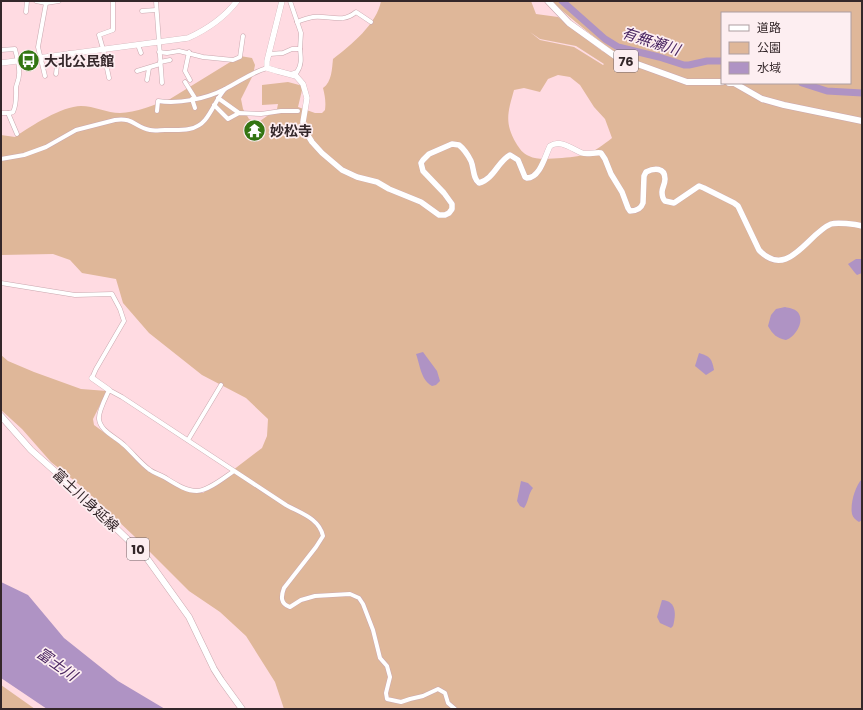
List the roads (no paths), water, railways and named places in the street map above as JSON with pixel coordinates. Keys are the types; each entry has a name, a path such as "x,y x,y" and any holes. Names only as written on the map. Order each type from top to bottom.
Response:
{"main road":[{"name":"76","path":"548,1 569,22 606,51 615,56 687,82 721,82"},
{"path":"734,84 762,99 862,121"},
{"name":"富士川身延線","path":"1,416 31,450 76,490 146,557 189,617 214,669 242,709"}],"street":[{"path":"26,12 27,1"},
{"path":"36,1 46,3 59,1"},
{"path":"109,78 99,35 113,30 113,1"},
{"path":"156,1 162,83"},
{"path":"1,63 188,38 199,33 226,14 237,1"},
{"path":"267,68 282,1"},
{"path":"288,74 297,72 301,61 301,33 290,1"},
{"path":"45,76 38,47 46,3"},
{"path":"142,11 156,10"},
{"path":"297,22 314,17 339,19 350,17 356,12 371,22"},
{"path":"159,52 167,53 179,51 189,52 203,57 236,59 240,57 243,36"},
{"path":"138,45 141,53"},
{"path":"270,54 283,53 292,49 300,49"},
{"path":"1,50 15,50 19,61 19,74 16,86 17,96 13,112 2,113"},
{"path":"189,52 185,71 194,99 195,108"},
{"path":"56,74 57,65 69,63 69,54"},
{"path":"137,71 170,60"},
{"path":"147,80 149,68"},
{"path":"157,111 158,101 181,102 218,93 240,80 267,68 296,76 303,84 306,98 303,122 304,129 312,142 322,153 342,170 377,182 389,189 421,202 438,215 450,213 452,204 444,193 423,171 421,163 429,154 452,144 458,145 464,150 471,162 476,180 479,183 494,174 503,160 510,156 518,160 525,177 532,177 538,172 550,146 554,143 559,143 582,153 601,153 622,192 630,211 642,207 644,176 646,172 655,168 663,172 665,179 662,192 665,201 674,203 699,186 734,203 738,206 759,250 764,256 773,260 785,259 796,253 830,224 835,223 862,226"},
{"path":"1,159 24,155 46,147 76,130 116,120 130,120 150,130 187,130 205,120 218,98 226,89"},
{"path":"218,98 239,113"},
{"path":"214,105 228,119 239,113 261,114 281,111 298,111"},
{"path":"8,113 17,134"},
{"path":"1,283 75,296 112,294 120,309 124,321 92,378 286,505 311,518 321,530 322,536 316,547 284,588 281,595 286,606 290,607 301,600 315,596 350,594 359,598 363,604 373,630 380,658 387,666 390,677 386,693 387,699 401,702 410,698 423,696 438,689 445,693 448,703 455,709"},
{"path":"188,440 222,385"},
{"path":"109,390 99,417 101,425 106,431 122,443 136,459 151,471 191,491 206,490 234,471"}],"water":[{"path":"856,259 862,259 862,273 857,275 848,264"},
{"path":"785,307 797,311 800,318 798,329 793,336 786,340 776,336 768,326 771,315 776,309"},
{"path":"423,352 437,371 440,381 436,385 432,386 428,383 421,372 416,354"},
{"path":"699,353 710,358 712,363 714,370 706,375 695,366"},
{"path":"862,479 862,520 859,522 852,515 852,500 859,482"},
{"path":"521,481 528,483 533,488 524,508 520,506 517,501"},
{"name":"富士川","path":"1,582 28,595 64,638 118,681 165,709 47,709 1,678"},
{"path":"662,600 670,603 674,609 674,622 671,628 660,623 657,617"}],"waterway":[{"name":"有無瀬川","path":"562,1 605,39 618,47 684,65 707,61 721,61"},
{"name":"有無瀬川","path":"805,84 827,91 862,93"}],"place":[{"name":"大北公民館","path":"28,61"},
{"name":"妙松寺","path":"254,131"}]}
